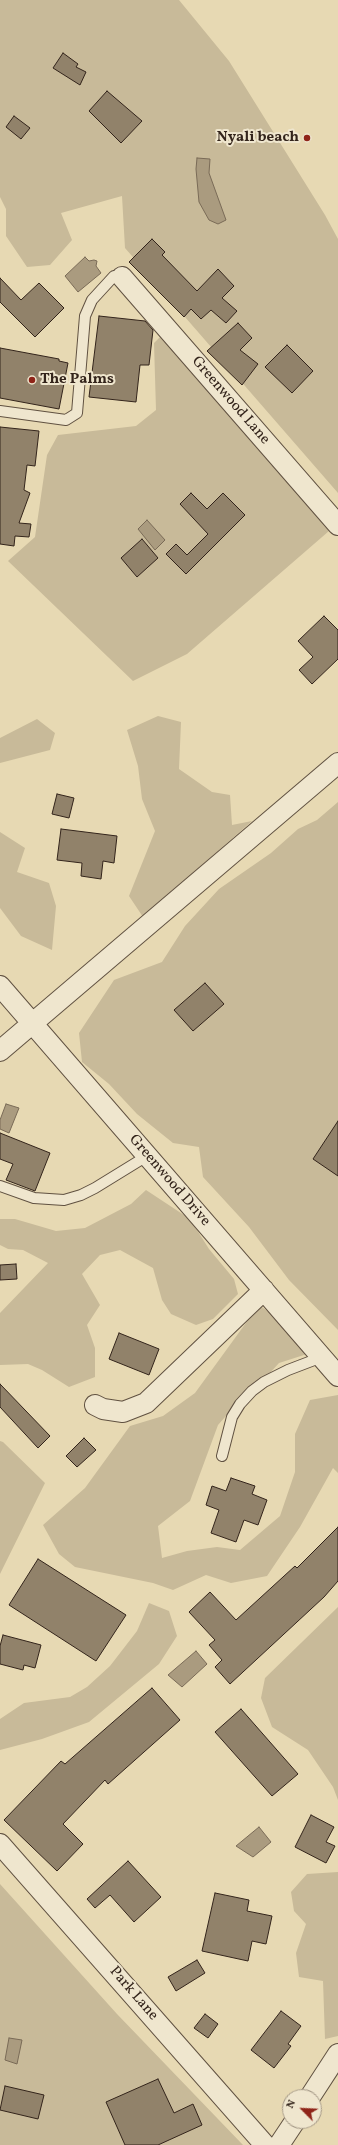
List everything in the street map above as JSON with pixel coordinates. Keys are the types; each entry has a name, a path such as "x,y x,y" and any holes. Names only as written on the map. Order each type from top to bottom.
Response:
{"street":[{"name":"Greenwood Lane","path":"122,277 338,525"},
{"path":"0,1052 338,763"},
{"name":"Greenwood Drive","path":"0,986 338,1376"},
{"path":"95,1405 103,1409 123,1412 146,1403 264,1290"},
{"name":"Park Lane","path":"0,1844 265,2145"},
{"path":"315,2089 338,2054"},
{"path":"279,2145 290,2129"}],"lane":[{"path":"0,411 66,420 77,413 85,316 92,300 114,276 122,277"},
{"path":"0,1186 34,1198 64,1200 80,1196 147,1156"},
{"path":"222,1456 232,1417 240,1404 252,1391 264,1382 288,1370 322,1357"}],"shaded area":[{"path":"0,0 179,0 229,61 325,215 338,239 338,493 125,248 122,196 61,213 72,240 50,265 27,267 6,236 6,209 0,197"},
{"path":"197,158 210,159 209,173 226,220 218,224 209,220 199,202 196,169"},
{"path":"85,257 89,261 97,261 96,266 101,273 78,292 65,276"},
{"path":"165,332 232,410 329,531 187,654 133,681 8,561 35,537 47,455 58,435 136,426 156,410 154,343"},
{"path":"147,520 165,540 155,550 138,529"},
{"path":"158,716 181,722 179,769 212,792 230,795 232,825 252,821 143,917 129,896 155,831 142,799 138,766 127,730"},
{"path":"37,719 55,733 50,750 0,763 0,738"},
{"path":"338,802 338,1330 289,1280 249,1227 203,1177 199,1147 173,1143 137,1114 109,1084 82,1062 79,1033 114,980 162,962 185,926 219,889 271,853 298,829 317,820"},
{"path":"0,832 25,848 17,872 49,883 56,906 52,950 21,936 0,908"},
{"path":"6,1104 19,1108 9,1133 0,1129 0,1120"},
{"path":"146,1190 190,1219 209,1249 234,1279 238,1294 213,1319 196,1325 171,1314 162,1300 153,1268 120,1250 100,1255 82,1274 100,1305 87,1325 95,1348 95,1377 69,1387 42,1370 28,1364 0,1365 0,1313 48,1263 23,1250 8,1249 0,1245 0,1219 15,1219 56,1231 85,1228 131,1204"},
{"path":"259,1305 294,1330 307,1354 279,1363 268,1375 248,1391 218,1425 190,1501 158,1526 162,1558 187,1551 217,1547 240,1550 280,1516 295,1472 295,1434 310,1400 338,1395 338,1473 333,1468 300,1527 267,1576 231,1583 206,1575 173,1590 153,1583 75,1567 59,1554 43,1525 85,1488 130,1426 163,1416 195,1393"},
{"path":"0,1441 3,1442 45,1483 0,1574"},
{"path":"149,1603 169,1611 177,1636 159,1664 89,1722 42,1739 0,1750 0,1719 24,1703 70,1697 87,1687 110,1666 137,1631"},
{"path":"338,1607 338,1800 333,1787 308,1750 272,1727 261,1698 265,1678"},
{"path":"196,1651 207,1664 182,1687 168,1675"},
{"path":"259,1827 271,1842 253,1857 236,1846"},
{"path":"338,1872 338,2036 325,2039 323,1981 299,1977 296,1953 306,1924 294,1911 291,1892 307,1874"},
{"path":"0,1884 117,2014 243,2145 0,2145"},
{"path":"9,2038 22,2040 17,2064 5,2060"}],"building":[{"path":"63,53 78,64 76,67 86,72 80,85 53,68"},
{"path":"107,91 142,121 121,143 89,111"},
{"path":"14,116 30,128 21,139 6,127"},
{"path":"152,239 165,252 162,255 197,291 218,269 234,286 222,298 237,311 226,323 211,310 201,319 191,309 184,317 129,262"},
{"path":"0,278 21,300 39,283 64,308 35,337 0,302"},
{"path":"99,316 145,321 153,330 149,365 140,365 136,402 89,397"},
{"path":"238,323 252,338 240,350 258,364 242,385 207,351"},
{"path":"287,345 313,371 292,393 265,367"},
{"name":"The Palms","path":"0,348 59,359 59,361 68,363 59,409 0,398"},
{"path":"0,427 39,431 35,466 27,465 24,490 30,493 19,523 31,524 29,537 15,536 14,546 0,544"},
{"path":"191,493 207,509 223,493 245,515 186,574 166,554 176,544 187,555 208,534 180,504"},
{"path":"142,539 158,558 137,577 121,558"},
{"path":"324,616 338,630 338,659 312,684 299,670 313,657 298,641"},
{"path":"57,794 74,798 69,818 52,814"},
{"path":"61,829 117,836 114,863 103,861 101,879 81,876 82,863 57,860"},
{"path":"205,983 224,1004 193,1031 174,1010"},
{"path":"338,1121 338,1176 313,1159"},
{"path":"0,1133 50,1153 35,1191 6,1180 13,1164 0,1159"},
{"path":"16,1264 17,1279 0,1280 0,1265"},
{"path":"119,1333 159,1349 149,1375 109,1359"},
{"path":"0,1384 50,1436 38,1448 0,1407"},
{"path":"84,1438 96,1450 77,1467 66,1456"},
{"path":"231,1478 255,1486 252,1494 267,1500 258,1525 244,1520 236,1542 211,1533 219,1510 206,1505 212,1486 226,1491"},
{"path":"338,1527 338,1581 324,1597 230,1684 215,1667 222,1660 209,1645 215,1640 189,1612 210,1592 236,1620 295,1566 297,1568"},
{"path":"38,1559 126,1615 96,1661 9,1605"},
{"path":"3,1635 41,1645 35,1668 24,1665 23,1670 0,1664 0,1646"},
{"path":"152,1688 180,1720 108,1784 105,1780 63,1824 83,1844 57,1871 4,1820 61,1761 65,1764"},
{"path":"241,1709 298,1774 272,1796 215,1732"},
{"path":"311,1815 334,1827 326,1842 335,1846 326,1863 295,1847"},
{"path":"128,1861 161,1897 134,1922 110,1895 95,1908 87,1899"},
{"path":"215,1893 249,1900 247,1911 272,1916 266,1944 252,1941 248,1961 202,1951"},
{"path":"197,1960 205,1973 176,1991 168,1977"},
{"path":"281,2011 301,2026 288,2044 291,2046 274,2068 251,2050"},
{"path":"205,2014 218,2024 208,2038 194,2028"},
{"path":"158,2079 174,2113 193,2104 202,2125 158,2145 125,2145 106,2102"},
{"path":"5,2086 44,2095 38,2119 0,2110"}],"place":[{"name":"Nyali beach","path":"307,138"},
{"name":"The Palms","path":"32,380"}]}
